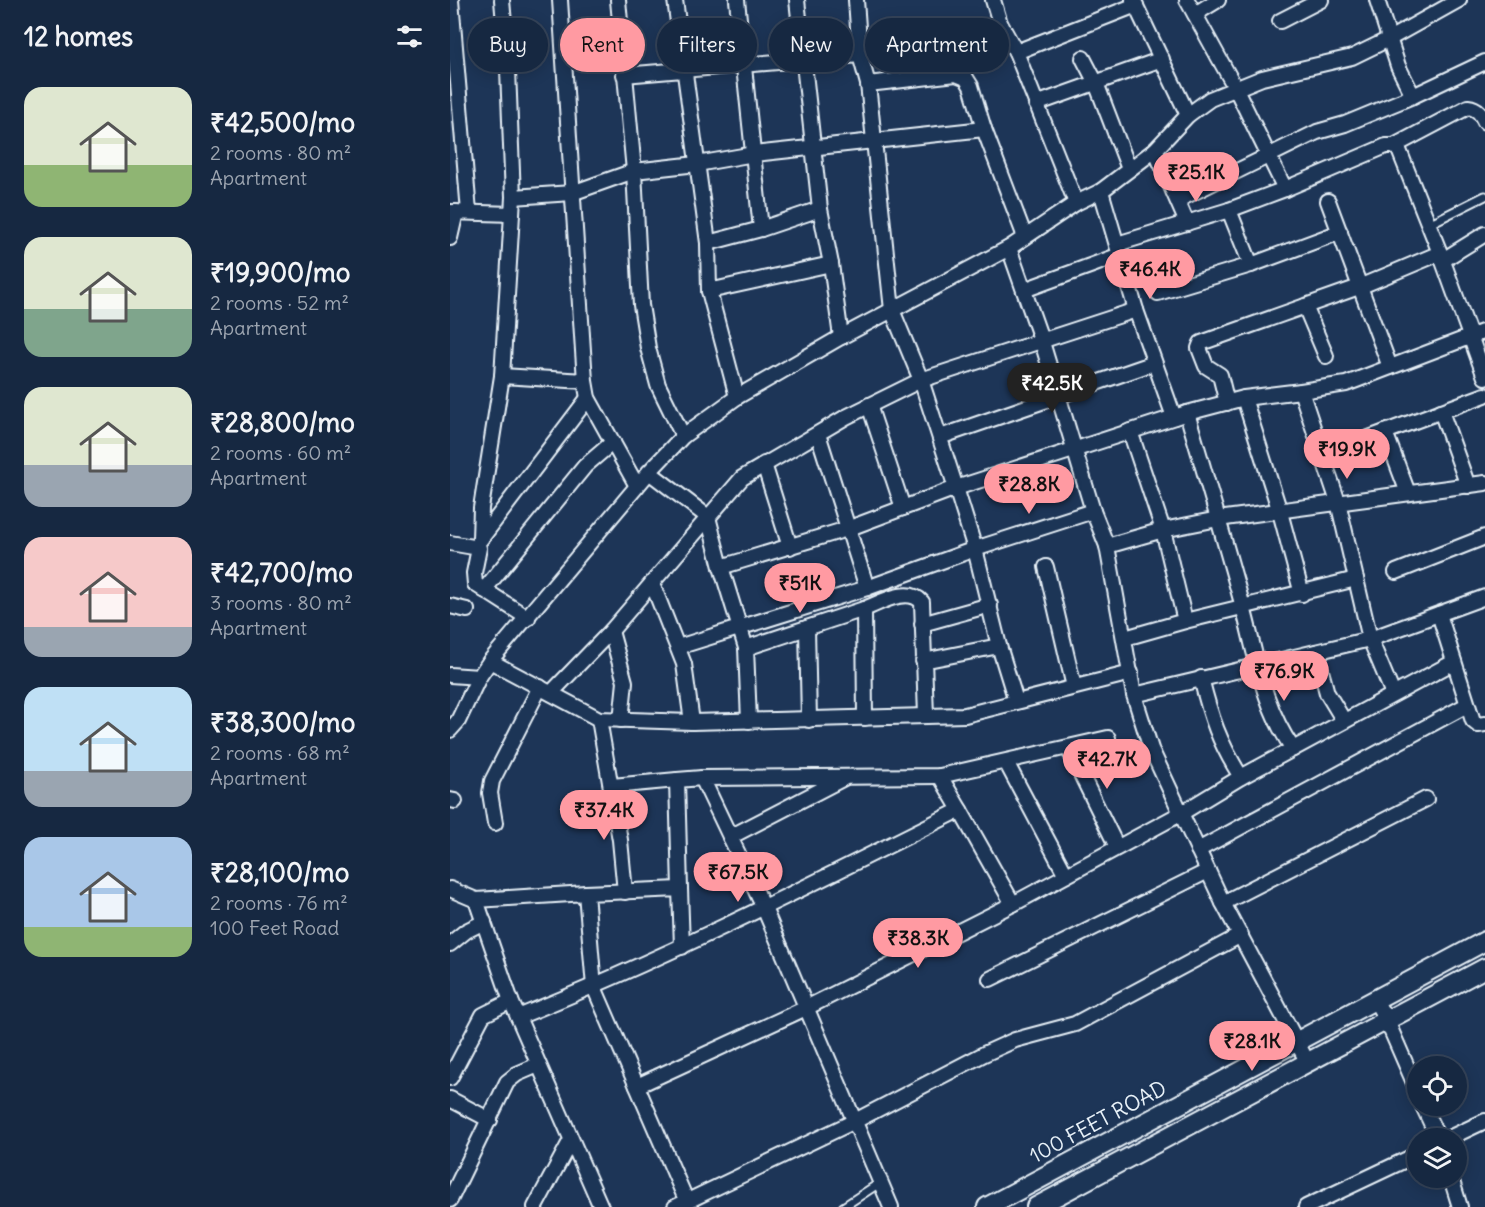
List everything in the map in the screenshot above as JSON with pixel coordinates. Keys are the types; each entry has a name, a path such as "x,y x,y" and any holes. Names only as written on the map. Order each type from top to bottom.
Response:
{"main road":[{"name":"100 FEET ROAD","path":"987,1207 1485,941"},
{"path":"1036,1207 1055,1203 1485,968"}],"street":[{"path":"450,238 458,212 451,0"},
{"path":"502,0 508,70 513,197 502,376 481,508 474,580 475,584 528,618"},
{"path":"560,0 585,381 588,398 637,486"},
{"path":"618,0 634,171 641,305 648,348 658,385 683,436"},
{"path":"675,0 677,18"},
{"path":"737,0 739,18"},
{"path":"797,0 799,18"},
{"path":"856,0 861,55 868,84 892,310 921,380 940,437 975,549 999,646 1016,701"},
{"path":"993,0 999,18"},
{"path":"1187,0 1236,88 1285,189"},
{"path":"1195,14 1218,0"},
{"path":"1280,21 1320,0"},
{"path":"1377,0 1398,66 1413,96"},
{"path":"450,730 458,721 479,677 490,661 649,472 683,436 737,397 841,337 1009,248 1076,203 1101,191 1155,150 1188,115 1210,99 1289,71 1352,57 1459,0"},
{"path":"1016,52 1134,3 1188,115"},
{"path":"1009,39 1076,203"},
{"path":"853,56 865,54"},
{"path":"1083,58 1096,83 1129,169"},
{"path":"1036,104 1162,59"},
{"path":"1178,200 1317,132 1344,124 1413,96 1485,62"},
{"path":"624,75 657,72"},
{"path":"684,72 708,243 709,291 737,397"},
{"path":"746,72 761,229"},
{"path":"804,72 820,209 831,264 841,337"},
{"path":"868,84 956,74 966,78 1025,237"},
{"path":"1024,290 1187,222 1230,210 1386,146 1394,146 1468,107 1479,111 1485,122"},
{"path":"513,197 572,192 634,171 697,164 754,154 984,129"},
{"path":"1394,146 1399,150 1429,224 1485,377"},
{"path":"1155,150 1187,222"},
{"path":"1101,191 1154,363 1181,415 1218,519 1271,711 1293,749"},
{"path":"1328,201 1390,367"},
{"path":"708,243 761,229 820,209"},
{"path":"1230,210 1251,266"},
{"path":"458,212 512,214"},
{"path":"1158,293 1251,266 1340,232"},
{"path":"1227,403 1220,375 1208,370 1199,348 1201,343 1442,257 1485,234"},
{"path":"1009,248 1042,342 1093,511 1107,546 1134,695 1151,749 1223,903 1308,1063"},
{"path":"709,291 831,264"},
{"path":"1305,306 1326,356"},
{"path":"495,823 490,793 492,781 545,690 611,631 742,478 846,417 921,380 1136,310"},
{"path":"721,567 847,529 956,488 1181,415 1244,398 1346,384 1485,331"},
{"path":"940,437 1154,363"},
{"path":"502,376 585,381"},
{"path":"1301,391 1338,502 1370,639 1393,694"},
{"path":"1350,445 1485,395"},
{"path":"479,544 588,398"},
{"path":"1244,398 1280,512 1302,594"},
{"path":"869,405 903,508"},
{"path":"1441,411 1468,486"},
{"path":"1130,431 1163,530 1185,621"},
{"path":"1386,432 1408,493"},
{"path":"818,434 867,588"},
{"path":"484,590 585,466 613,442"},
{"path":"764,464 790,547"},
{"path":"649,472 708,517 746,648 749,721"},
{"path":"1107,546 1163,530 1218,519 1485,483"},
{"path":"678,647 867,588 975,549 1093,511"},
{"path":"1396,572 1485,537"},
{"path":"450,543 479,544"},
{"path":"1046,567 1074,687"},
{"path":"1125,638 1356,579"},
{"path":"652,583 687,675 692,722"},
{"path":"746,648 905,594 912,595 921,602 926,716"},
{"path":"1134,695 1370,639 1485,597"},
{"path":"922,624 990,605"},
{"path":"450,606 467,610"},
{"path":"864,609 865,718"},
{"path":"1439,614 1473,721 1478,725 1485,724"},
{"path":"807,628 809,720"},
{"path":"611,631 625,682 621,720"},
{"path":"923,661 999,646"},
{"path":"1316,652 1327,693 1344,721"},
{"path":"490,661 600,719 692,722 965,715 1131,673"},
{"path":"638,1086 806,1008 1013,904 1180,814 1241,777 1454,663"},
{"path":"450,675 479,677"},
{"path":"1201,678 1215,730 1224,750 1241,777"},
{"path":"1198,850 1467,705"},
{"path":"600,719 612,786 625,892"},
{"path":"612,786 702,778 940,776 1108,738"},
{"path":"1068,748 1117,847"},
{"path":"1006,762 1066,875"},
{"path":"940,776 1013,904"},
{"path":"730,837 846,777"},
{"path":"702,778 764,908 891,1207"},
{"path":"677,780 682,947"},
{"path":"1223,903 1426,799"},
{"path":"518,1017 594,987 682,947 960,810"},
{"path":"990,979 1208,871"},
{"path":"450,889 476,900 680,889"},
{"path":"586,894 594,987 638,1086 681,1204 855,1121 984,1054 1015,1040 1084,1020 1240,935"},
{"path":"476,900 511,1001 601,1207"},
{"path":"450,944 466,931 484,922"},
{"path":"1375,1000 1407,1067"},
{"path":"450,1078 483,1015 511,1001"},
{"path":"450,1200 507,1082 517,1074 538,1065"},
{"path":"450,1099 490,1120"},
{"path":"1467,1130 1485,1121"},
{"path":"535,1207 571,1140"},
{"path":"1306,1207 1323,1203 1407,1160"},
{"path":"1044,1176 1055,1203"},
{"path":"1453,1188 1460,1207"}],"lane":[{"path":"1429,224 1485,196"},
{"path":"843,1207 881,1182"}]}
